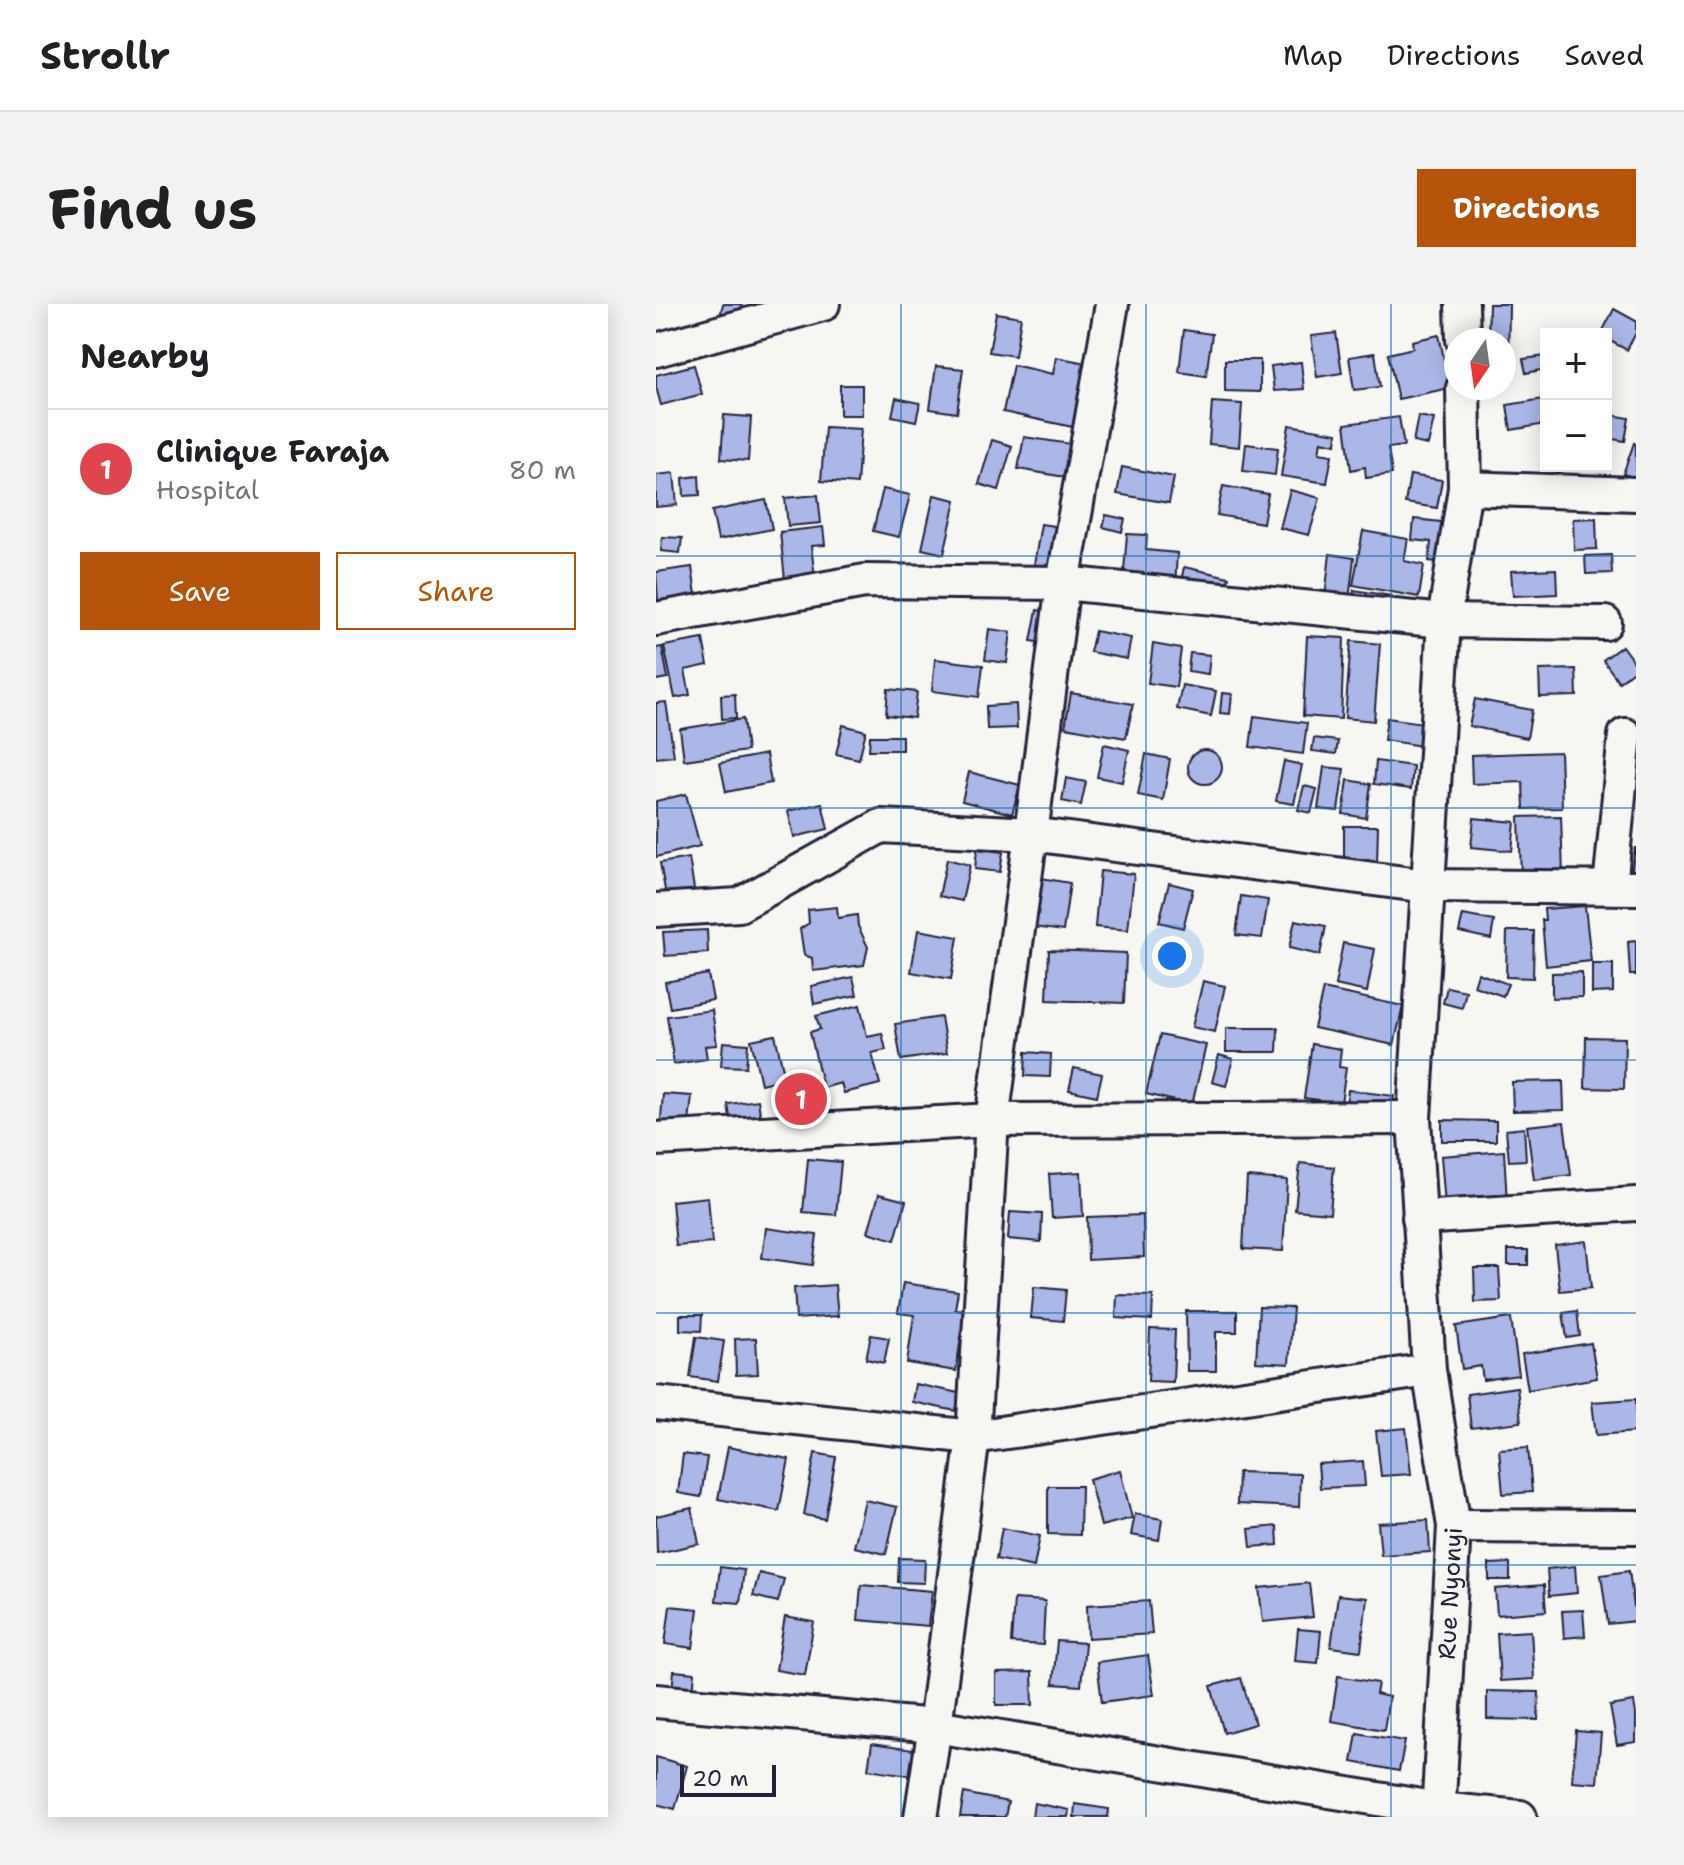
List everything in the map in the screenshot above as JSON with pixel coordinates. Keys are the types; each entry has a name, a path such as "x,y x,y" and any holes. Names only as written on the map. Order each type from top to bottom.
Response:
{"street":[{"path":"656,350 823,304"},
{"path":"921,1817 973,1437 992,1120 1063,583 1112,304"},
{"path":"1462,304 1463,328"},
{"name":"Rue Nyonyi","path":"1439,1813 1454,1526 1429,1370 1414,1118 1444,621 1465,488 1463,400"},
{"path":"1465,488 1636,494"},
{"path":"656,619 865,581 1063,583 1444,621 1605,623"},
{"path":"656,910 739,905 881,826 1031,834 1427,886 1623,888 1625,735"},
{"path":"656,1139 992,1120 1414,1118"},
{"path":"1419,1218 1636,1204"},
{"path":"656,1403 973,1437 1429,1370"},
{"path":"1454,1526 1636,1527"},
{"path":"656,1701 935,1726 1439,1813 1520,1817"}],"building":[{"path":"723,304 742,304 738,320 720,316"},
{"path":"1489,304 1509,304 1509,328 1488,328"},
{"path":"1614,309 1636,321 1636,333 1627,350 1612,342 1612,328 1604,328"},
{"path":"996,313 1021,317 1015,356 989,352"},
{"path":"1184,330 1212,334 1206,376 1179,372"},
{"path":"1336,333 1342,373 1317,377 1311,336"},
{"path":"1439,335 1444,359 1444,389 1398,399 1388,354 1413,348 1412,341"},
{"path":"1375,353 1380,387 1354,390 1349,357"},
{"path":"1056,357 1096,365 1082,429 1003,412 1013,365 1053,374"},
{"path":"1540,357 1540,370 1526,373 1523,359"},
{"path":"1225,360 1260,360 1260,392 1225,391"},
{"path":"1301,362 1304,389 1274,391 1271,366"},
{"path":"694,365 702,394 661,405 656,375"},
{"path":"936,366 963,369 957,413 930,409"},
{"path":"840,385 862,385 862,415 840,415"},
{"path":"896,398 920,403 916,421 892,416"},
{"path":"1540,400 1540,425 1511,430 1507,405"},
{"path":"1212,402 1242,404 1239,447 1209,444"},
{"path":"724,415 751,417 748,461 721,459"},
{"path":"1612,415 1629,418 1625,441 1612,439"},
{"path":"1418,416 1434,419 1428,445 1413,442"},
{"path":"1399,417 1404,446 1388,448 1392,474 1366,478 1365,467 1351,470 1345,424"},
{"path":"1289,425 1337,433 1336,444 1321,441 1319,453 1332,455 1327,483 1281,476"},
{"path":"825,427 861,429 857,484 821,481"},
{"path":"1024,437 1071,444 1065,477 1018,469"},
{"path":"992,440 1012,446 999,490 979,484"},
{"path":"1246,444 1278,448 1275,475 1243,471"},
{"path":"1636,444 1636,478 1623,474"},
{"path":"1122,467 1174,477 1169,503 1117,494"},
{"path":"674,473 677,505 656,507 656,475"},
{"path":"1410,475 1442,480 1437,508 1405,503"},
{"path":"699,476 700,495 684,496 683,478"},
{"path":"1223,486 1268,494 1263,523 1217,515"},
{"path":"883,489 910,495 899,537 873,531"},
{"path":"1290,490 1320,498 1309,535 1280,528"},
{"path":"818,495 821,523 788,526 785,498"},
{"path":"934,495 956,500 944,554 922,549"},
{"path":"766,500 772,529 718,540 712,511"},
{"path":"1106,515 1125,519 1122,532 1103,527"},
{"path":"1596,518 1597,549 1574,550 1573,519"},
{"path":"1414,519 1459,524 1455,564 1429,561 1431,542 1412,540"},
{"path":"1041,524 1068,528 1061,569 1034,565"},
{"path":"823,527 825,545 811,546 815,577 785,580 780,532"},
{"path":"1363,531 1408,539 1404,561 1424,565 1419,597 1353,585"},
{"path":"1127,534 1147,535 1146,550 1177,553 1175,587 1123,583"},
{"path":"662,537 682,538 680,553 661,551"},
{"path":"1330,554 1354,558 1349,600 1325,597"},
{"path":"1611,555 1612,573 1586,574 1585,556"},
{"path":"692,567 696,595 658,601 656,572"},
{"path":"1184,567 1229,577 1224,600 1179,591"},
{"path":"1556,569 1557,594 1513,596 1511,571"},
{"path":"1354,590 1392,596 1390,613 1352,607"},
{"path":"1037,610 1058,614 1052,645 1031,641"},
{"path":"989,629 1011,632 1007,663 985,660"},
{"path":"1095,631 1131,638 1127,659 1090,652"},
{"path":"1307,636 1344,638 1341,719 1303,716"},
{"path":"703,639 708,665 685,670 690,695 675,698 664,646"},
{"path":"1351,641 1380,644 1374,721 1345,718"},
{"path":"1153,644 1181,649 1176,687 1148,683"},
{"path":"1622,646 1636,669 1619,682 1603,660"},
{"path":"662,647 668,678 656,680 656,648"},
{"path":"1190,653 1210,655 1208,674 1188,671"},
{"path":"935,659 983,665 979,697 932,691"},
{"path":"1576,669 1577,696 1540,697 1539,670"},
{"path":"1182,685 1216,691 1211,716 1177,709"},
{"path":"888,689 917,692 914,718 886,715"},
{"path":"1071,693 1133,704 1126,738 1065,727"},
{"path":"1222,693 1232,694 1230,714 1220,713"},
{"path":"735,694 736,718 722,719 721,695"},
{"path":"1475,699 1532,710 1527,738 1469,726"},
{"path":"666,702 674,756 656,758 656,703"},
{"path":"1016,704 1017,728 987,729 986,706"},
{"path":"1254,716 1307,723 1303,754 1250,747"},
{"path":"1387,718 1431,724 1428,747 1384,740"},
{"path":"743,719 747,751 684,760 680,729"},
{"path":"843,725 866,731 859,759 836,754"},
{"path":"870,736 902,736 902,750 869,750"},
{"path":"1314,738 1338,741 1336,754 1312,751"},
{"path":"1104,744 1129,750 1122,782 1097,777"},
{"path":"1205,750 1217,755 1222,767 1217,779 1205,784 1193,779 1188,767 1193,755"},
{"path":"1560,752 1562,808 1524,809 1523,782 1472,784 1471,755"},
{"path":"766,754 771,783 726,792 720,763"},
{"path":"1146,754 1170,759 1163,800 1138,795"},
{"path":"1284,761 1302,765 1294,804 1276,801"},
{"path":"1376,761 1413,766 1411,789 1374,784"},
{"path":"1324,767 1344,769 1338,811 1318,809"},
{"path":"969,772 1020,785 1012,814 962,801"},
{"path":"1066,778 1086,782 1081,805 1062,801"},
{"path":"1348,780 1371,784 1366,818 1343,814"},
{"path":"1304,786 1317,789 1311,813 1298,810"},
{"path":"686,794 700,846 656,857 656,801"},
{"path":"822,803 828,829 794,837 788,811"},
{"path":"1561,816 1563,876 1521,877 1519,817"},
{"path":"1474,818 1515,822 1512,851 1471,847"},
{"path":"1344,826 1378,826 1377,864 1344,864"},
{"path":"1636,848 1636,880 1630,879"},
{"path":"977,849 1003,852 1000,872 975,869"},
{"path":"689,858 696,901 668,906 660,863"},
{"path":"947,859 970,865 962,901 939,896"},
{"path":"1100,871 1134,874 1128,930 1095,927"},
{"path":"1041,878 1070,883 1063,931 1033,927"},
{"path":"1169,883 1193,889 1183,928 1159,922"},
{"path":"1241,896 1268,900 1262,938 1236,935"},
{"path":"1585,906 1591,961 1546,966 1544,909"},
{"path":"837,907 838,918 857,915 858,926 868,947 864,965 813,971 812,958 804,955 800,929 809,923 808,910"},
{"path":"1463,915 1494,921 1491,939 1459,932"},
{"path":"1295,920 1326,926 1320,955 1289,948"},
{"path":"707,930 708,953 665,956 663,932"},
{"path":"918,930 958,937 951,979 911,972"},
{"path":"1507,931 1534,931 1533,978 1506,977"},
{"path":"1636,941 1636,975 1630,975 1628,942"},
{"path":"1343,943 1375,949 1367,992 1335,985"},
{"path":"1049,950 1126,953 1124,1003 1047,1000"},
{"path":"1592,964 1613,964 1613,992 1592,993"},
{"path":"1582,972 1582,997 1552,998 1552,973"},
{"path":"1478,973 1508,984 1503,996 1474,986"},
{"path":"708,974 713,1000 670,1008 665,982"},
{"path":"853,977 857,995 814,1004 811,986"},
{"path":"1203,981 1225,986 1215,1032 1192,1027"},
{"path":"1447,987 1466,991 1462,1008 1443,1003"},
{"path":"1323,989 1403,1006 1394,1045 1314,1028"},
{"path":"860,1005 867,1036 882,1033 886,1050 872,1053 880,1084 844,1093 841,1083 823,1088 810,1032 820,1029 816,1016"},
{"path":"712,1010 717,1045 705,1046 707,1059 674,1064 667,1016"},
{"path":"941,1017 947,1053 901,1060 895,1024"},
{"path":"1226,1028 1278,1028 1277,1052 1226,1052"},
{"path":"775,1035 785,1078 761,1084 751,1040"},
{"path":"1160,1035 1206,1045 1192,1105 1146,1094"},
{"path":"1586,1037 1625,1038 1624,1089 1585,1088"},
{"path":"723,1042 748,1044 746,1067 721,1066"},
{"path":"1312,1044 1341,1049 1339,1067 1346,1068 1341,1103 1304,1098"},
{"path":"1026,1052 1051,1054 1050,1077 1025,1076"},
{"path":"1219,1055 1233,1059 1226,1086 1212,1082"},
{"path":"1074,1068 1102,1074 1097,1096 1069,1090"},
{"path":"1563,1081 1564,1110 1513,1111 1512,1082"},
{"path":"1348,1090 1394,1096 1391,1118 1345,1113"},
{"path":"663,1094 692,1096 688,1132 660,1130"},
{"path":"758,1100 762,1127 732,1131 728,1104"},
{"path":"1442,1120 1496,1121 1496,1141 1442,1141"},
{"path":"1564,1122 1571,1175 1534,1180 1527,1126"},
{"path":"1524,1128 1526,1160 1509,1161 1506,1130"},
{"path":"1504,1151 1507,1202 1445,1206 1441,1156"},
{"path":"808,1159 841,1162 836,1215 803,1212"},
{"path":"1300,1163 1334,1167 1330,1213 1295,1210"},
{"path":"1081,1172 1083,1216 1052,1218 1049,1174"},
{"path":"1247,1177 1287,1180 1283,1251 1243,1249"},
{"path":"879,1194 906,1201 895,1240 868,1232"},
{"path":"708,1197 712,1243 676,1246 672,1201"},
{"path":"1010,1212 1042,1214 1041,1242 1008,1239"},
{"path":"1143,1215 1144,1257 1088,1260 1087,1217"},
{"path":"766,1228 817,1235 813,1265 762,1258"},
{"path":"1586,1241 1591,1288 1560,1291 1555,1245"},
{"path":"1508,1250 1528,1250 1528,1265 1508,1265"},
{"path":"1474,1268 1499,1268 1501,1301 1475,1302"},
{"path":"903,1283 958,1291 955,1309 965,1310 956,1371 907,1363 914,1315 898,1313"},
{"path":"835,1285 838,1316 796,1319 794,1288"},
{"path":"1034,1287 1066,1290 1063,1321 1031,1318"},
{"path":"1117,1295 1153,1296 1152,1320 1116,1318"},
{"path":"1259,1307 1293,1308 1289,1364 1256,1362"},
{"path":"1186,1311 1237,1311 1237,1332 1216,1332 1216,1371 1187,1371"},
{"path":"1577,1311 1580,1336 1567,1338 1563,1313"},
{"path":"680,1315 702,1315 701,1331 680,1330"},
{"path":"1511,1318 1519,1375 1483,1380 1481,1366 1462,1369 1456,1326"},
{"path":"1150,1329 1175,1330 1173,1382 1148,1381"},
{"path":"871,1335 889,1338 884,1363 866,1359"},
{"path":"696,1337 724,1341 718,1381 690,1377"},
{"path":"756,1338 758,1374 736,1375 735,1339"},
{"path":"1591,1343 1597,1378 1528,1390 1522,1354"},
{"path":"915,1384 959,1393 956,1411 912,1402"},
{"path":"1517,1387 1521,1422 1471,1428 1467,1394"},
{"path":"1636,1399 1636,1432 1596,1435 1592,1402"},
{"path":"1406,1428 1411,1474 1381,1476 1376,1431"},
{"path":"728,1447 789,1459 779,1511 718,1499"},
{"path":"1528,1447 1532,1492 1503,1494 1499,1449"},
{"path":"815,1453 836,1457 825,1519 804,1515"},
{"path":"683,1454 707,1457 701,1497 678,1493"},
{"path":"1363,1461 1365,1486 1320,1488 1318,1464"},
{"path":"1120,1470 1132,1518 1101,1526 1089,1479"},
{"path":"1238,1472 1300,1474 1299,1507 1237,1504"},
{"path":"1048,1486 1081,1486 1080,1535 1048,1534"},
{"path":"865,1500 897,1507 886,1554 854,1547"},
{"path":"692,1508 699,1544 657,1553 656,1516"},
{"path":"1135,1514 1162,1519 1159,1540 1131,1535"},
{"path":"1428,1520 1430,1552 1381,1555 1378,1523"},
{"path":"1277,1526 1278,1545 1251,1547 1249,1529"},
{"path":"1002,1528 1040,1536 1034,1567 996,1559"},
{"path":"899,1558 925,1559 924,1583 898,1582"},
{"path":"1510,1563 1510,1580 1489,1580 1489,1564"},
{"path":"1575,1566 1577,1593 1549,1596 1547,1569"},
{"path":"720,1567 744,1570 740,1603 716,1601"},
{"path":"1629,1571 1636,1621 1608,1624 1601,1575"},
{"path":"759,1573 784,1579 778,1602 753,1596"},
{"path":"1309,1583 1313,1617 1263,1622 1259,1588"},
{"path":"861,1585 932,1591 928,1626 858,1620"},
{"path":"1544,1585 1546,1611 1497,1615 1495,1589"},
{"path":"1338,1595 1367,1598 1361,1651 1331,1647"},
{"path":"1014,1599 1045,1601 1043,1645 1011,1643"},
{"path":"1149,1601 1152,1634 1088,1638 1087,1605"},
{"path":"670,1606 698,1609 693,1648 665,1644"},
{"path":"1583,1610 1585,1636 1564,1638 1562,1611"},
{"path":"785,1617 814,1622 805,1675 776,1670"},
{"path":"1298,1629 1321,1631 1318,1663 1295,1661"},
{"path":"1531,1631 1534,1679 1500,1681 1497,1633"},
{"path":"1057,1641 1085,1643 1081,1686 1053,1684"},
{"path":"1148,1655 1154,1695 1102,1702 1097,1662"},
{"path":"674,1671 695,1673 693,1693 672,1690"},
{"path":"1032,1672 1033,1705 996,1705 996,1673"},
{"path":"1338,1676 1378,1683 1376,1694 1389,1697 1384,1730 1331,1721"},
{"path":"1241,1678 1255,1724 1224,1733 1211,1686"},
{"path":"1487,1691 1539,1692 1538,1720 1487,1719"},
{"path":"1634,1702 1636,1742 1617,1745 1610,1706"},
{"path":"1576,1731 1601,1733 1597,1783 1572,1781"},
{"path":"1357,1733 1405,1741 1399,1771 1352,1762"},
{"path":"872,1744 920,1751 916,1776 868,1769"},
{"path":"656,1757 687,1766 675,1809 656,1804"},
{"path":"964,1793 1008,1802 1005,1817 960,1817"},
{"path":"1034,1803 1069,1810 1068,1817 1032,1817"},
{"path":"1075,1804 1109,1809 1108,1817 1074,1817"}],"place":[{"name":"Clinique Faraja","path":"801,1099"}]}
